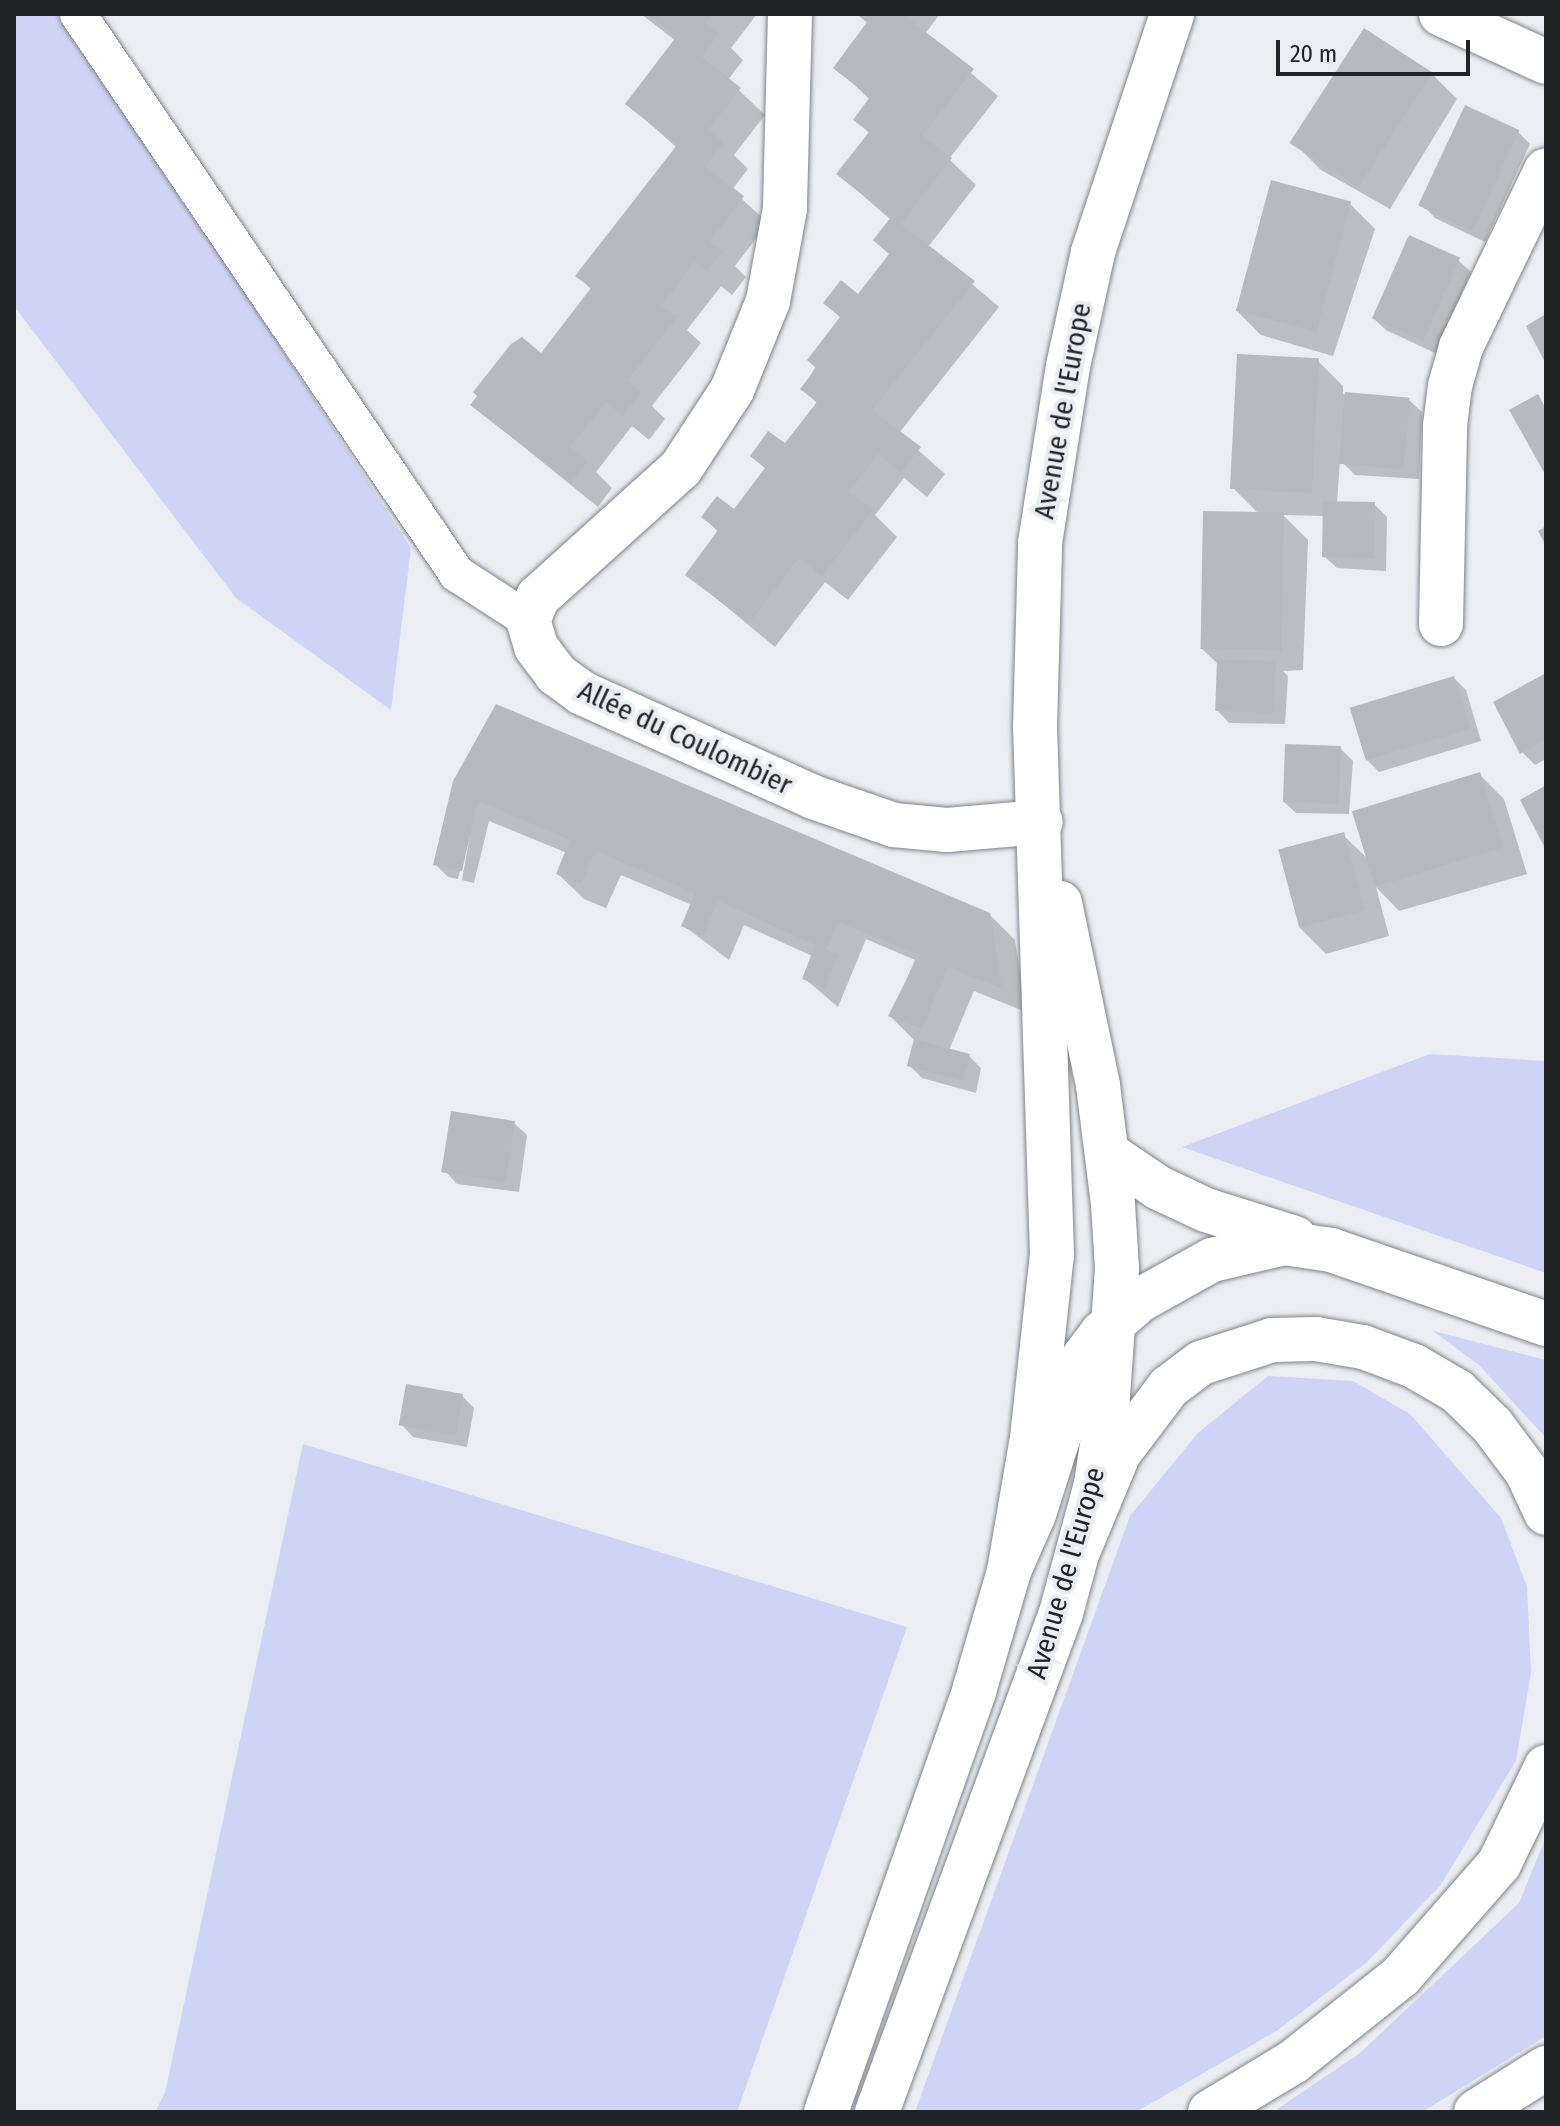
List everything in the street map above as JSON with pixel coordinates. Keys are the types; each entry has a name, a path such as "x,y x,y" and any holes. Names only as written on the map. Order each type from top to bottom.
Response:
{"main road":[{"path":"528,620 538,597 553,582 614,533 681,468 732,390 768,301 785,209 790,14"},
{"name":"Avenue de l'Europe","path":"826,2112 935,1814 1009,1571 1044,1363 1052,1255 1036,597 1046,485 1093,252 1172,14"},
{"path":"1441,14 1546,62"},
{"path":"1441,624 1445,426 1450,386 1461,347 1546,170"},
{"name":"Allée du Coulombier","path":"528,620 536,647 556,674 582,693 813,797 894,825 947,830 1041,822"},
{"name":"Avenue de l'Europe","path":"882,2100 1030,1700 1079,1549 1107,1411 1117,1268 1107,1153 1079,984 1041,822"},
{"path":"1107,1153 1159,1188 1206,1210 1546,1324"},
{"path":"1009,1571 1034,1514 1084,1357 1114,1322 1151,1293 1222,1257 1284,1243 1331,1250"},
{"path":"1079,1549 1119,1453 1169,1387 1201,1363 1272,1340 1316,1339 1363,1347 1414,1366 1457,1391 1492,1425 1527,1472 1546,1513"},
{"path":"1210,2112 1293,2062 1401,1976 1499,1864 1546,1767"},
{"path":"1476,2112 1546,2068"}],"lane":[{"path":"78,14 457,574 528,620"}],"shaded area":[{"path":"14,14 64,14 411,548 391,710 236,598 14,306"},
{"path":"1430,1054 1546,1061 1546,1273 1182,1147"},
{"path":"1433,1331 1546,1360 1546,1438 1479,1365"},
{"path":"1268,1376 1353,1381 1410,1414 1501,1518 1527,1587 1531,1673 1516,1761 1440,1886 1367,1962 1278,2030 1136,2112 915,2112 1130,1516 1198,1433"},
{"path":"303,1444 907,1627 737,2112 155,2112 165,2093"},
{"path":"1546,1837 1546,2036 1422,2112 1273,2112 1360,2053 1519,1903"}],"building":[{"path":"646,14 713,14 706,23 719,33 702,57 741,88 708,130 724,142 705,167 744,196 710,242 723,251 706,271 694,262 661,306 677,317 627,381 641,392 623,416 606,402 570,447 588,461 571,483 470,405 477,396 473,392 511,344 522,337 541,353 591,288 575,276 677,145 625,104 676,37"},
{"path":"856,14 902,14 974,69 922,136 952,158 901,224 975,281 872,410 921,447 901,473 878,454 849,492 873,510 822,576 799,558 749,623 685,575 718,530 701,517 717,496 734,509 765,468 750,456 768,431 785,443 817,402 800,389 816,368 807,360 840,317 823,303 841,280 858,294 889,254 873,240 891,217 836,174 869,132 853,120 870,97 833,68 867,22"},
{"path":"1364,28 1433,73 1358,188 1289,143"},
{"path":"1465,105 1519,130 1472,231 1418,206"},
{"path":"1271,180 1351,201 1316,332 1236,310"},
{"path":"1409,235 1460,258 1423,341 1372,318"},
{"path":"1546,314 1546,364 1526,326"},
{"path":"1237,354 1319,358 1312,493 1230,489"},
{"path":"1345,392 1410,398 1403,469 1339,464"},
{"path":"1538,394 1546,409 1546,476 1509,410"},
{"path":"1323,501 1375,502 1374,558 1322,557"},
{"path":"1203,511 1284,512 1282,650 1201,649"},
{"path":"1546,526 1546,546 1538,531"},
{"path":"1217,659 1276,661 1274,713 1215,711"},
{"path":"1546,673 1546,739 1520,754 1493,702"},
{"path":"1454,676 1470,729 1366,760 1350,708"},
{"path":"496,704 990,913 1002,989 948,967 922,1029 888,1016 919,955 838,922 826,950 839,954 825,988 802,979 815,945 718,901 703,936 681,926 695,893 595,851 581,884 569,880 556,874 570,840 478,801 462,871 433,865 453,781"},
{"path":"1285,744 1341,746 1339,804 1283,802"},
{"path":"1480,772 1503,848 1375,887 1352,811"},
{"path":"1546,785 1546,850 1520,800"},
{"path":"1344,832 1365,910 1299,928 1278,850"},
{"path":"914,1039 970,1054 963,1081 907,1066"},
{"path":"451,1111 515,1121 506,1182 441,1172"},
{"path":"406,1384 463,1394 456,1435 399,1425"}]}
